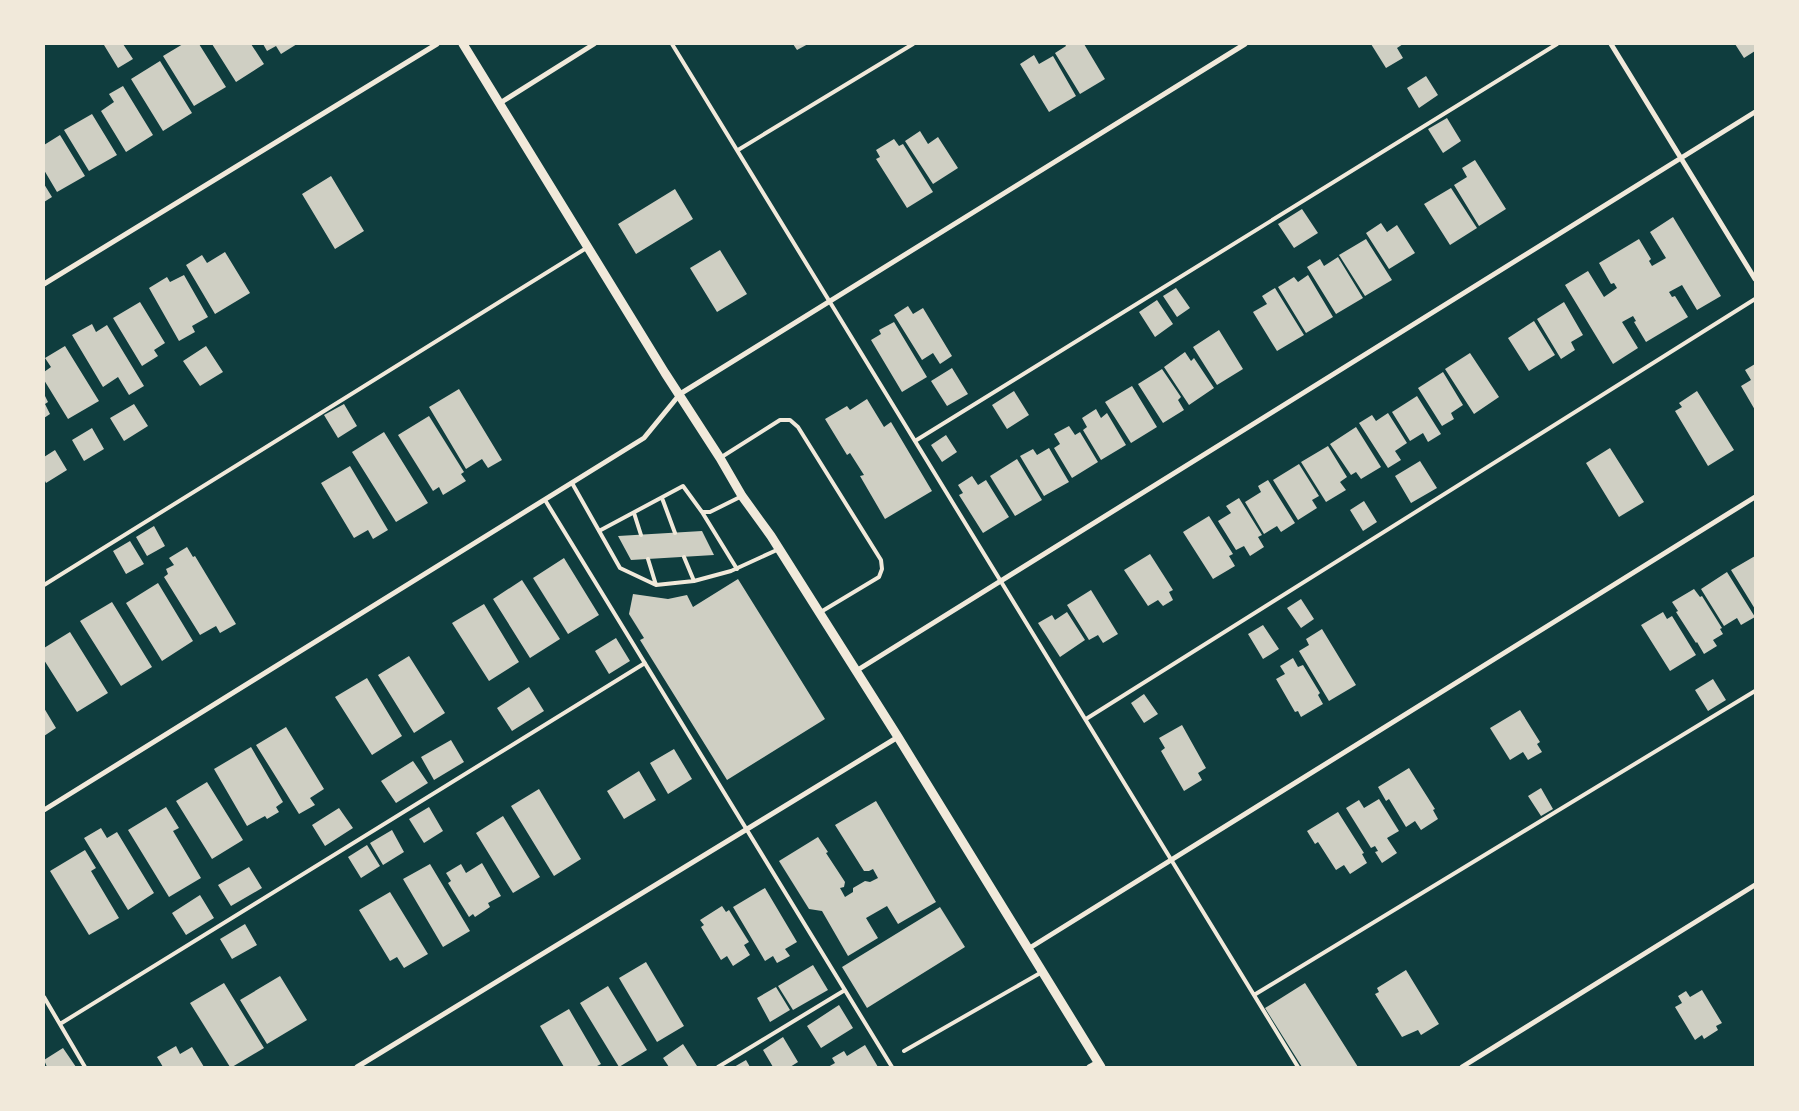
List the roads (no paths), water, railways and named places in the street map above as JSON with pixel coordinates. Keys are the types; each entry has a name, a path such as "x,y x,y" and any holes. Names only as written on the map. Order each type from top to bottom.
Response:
{"street":[{"path":"44,284 437,44"},
{"path":"463,44 742,496 779,549 898,737 1042,972 1096,1066"},
{"path":"500,104 594,44"},
{"path":"44,810 644,438 680,394 1245,44"},
{"path":"1611,44 1755,279"},
{"path":"856,671 1755,112"},
{"path":"1028,950 1755,497"},
{"path":"357,1067 898,737"},
{"path":"1462,1067 1755,885"}],"lane":[{"path":"672,44 1298,1067"},
{"path":"738,150 913,44"},
{"path":"915,441 1557,44"},
{"path":"44,585 588,247"},
{"path":"1086,719 1755,299"},
{"path":"720,458 780,420 790,420 798,428 881,560 882,570 879,577 819,613"},
{"path":"572,483 620,568 656,585 694,581 737,569 779,549"},
{"path":"600,532 683,486 702,512 737,569"},
{"path":"702,512 710,512 742,496"},
{"path":"662,498 675,533"},
{"path":"545,500 892,1067"},
{"path":"634,513 641,535"},
{"path":"684,557 694,581"},
{"path":"648,559 656,585"},
{"path":"60,1024 645,663"},
{"path":"1254,994 1755,691"},
{"path":"904,1051 1042,972"},
{"path":"718,1067 845,990"},
{"path":"44,997 86,1067"}]}
